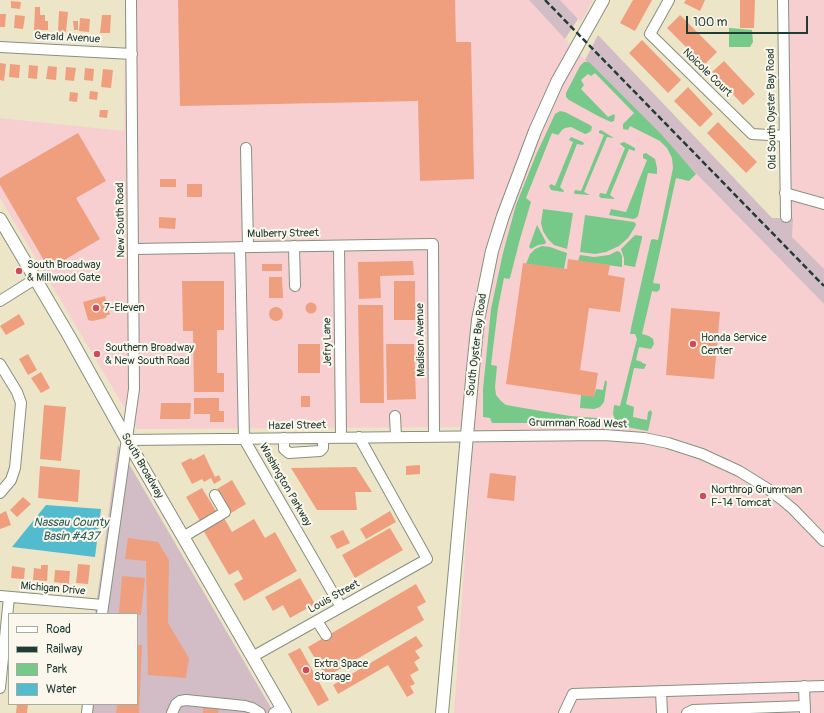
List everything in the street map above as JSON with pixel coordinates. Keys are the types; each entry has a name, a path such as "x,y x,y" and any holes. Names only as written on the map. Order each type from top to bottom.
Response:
{"main road":[{"name":"South Oyster Bay Road","path":"442,713 478,320 492,251 500,223 535,131 558,82 603,0"},
{"name":"South Broadway","path":"0,219 36,279 252,657 280,711"}],"street":[{"name":"New South Road","path":"102,609 134,389 131,0"},
{"name":"Noicole Court","path":"668,0 650,34 752,134 785,136"},
{"name":"Old South Oyster Bay Road","path":"783,0 786,217"},
{"name":"Gerald Avenue","path":"0,47 132,54"},
{"name":"Washington Parkway","path":"246,148 244,247 244,439 341,607"},
{"path":"785,193 824,204"},
{"name":"Mulberry Street","path":"134,249 433,244"},
{"name":"Madison Avenue","path":"433,244 434,436"},
{"path":"294,246 295,286"},
{"name":"Jefry Lane","path":"339,246 342,437"},
{"path":"0,301 36,279"},
{"path":"0,364 17,392 21,403 15,468 10,482 0,493"},
{"path":"395,416 396,437"},
{"name":"Grumman Road West","path":"468,436 604,435 644,438 668,443 708,457 755,480 793,509 824,541"},
{"name":"Hazel Street","path":"127,440 468,436"},
{"name":"Louis Street","path":"252,657 427,559 360,437"},
{"path":"284,438 284,449 289,453 320,451 323,448 323,438"},
{"path":"307,452 308,438"},
{"path":"183,537 226,512 215,496"},
{"path":"0,688 4,597"},
{"name":"Michigan Drive","path":"4,597 102,609"},
{"path":"317,620 326,635"},
{"path":"687,713 693,710 805,709 804,686"},
{"path":"564,713 573,694 824,686"},
{"path":"661,691 662,713"},
{"path":"172,713 176,704 180,701 186,700 244,706 252,708 260,713"}],"shaded area":[{"path":"126,0 529,0 585,60 824,304 824,713 454,713 474,427 137,429 0,198 0,118 124,131"},
{"path":"529,0 560,0 578,19 565,39"},
{"path":"560,0 593,0 581,22"},
{"path":"781,0 824,0 824,269 792,237 783,218"},
{"path":"598,35 772,218 793,218 792,237 824,269 824,304 585,60"},
{"path":"118,445 274,713 82,713 83,705 138,705 138,613 95,613"}],"green space":[{"path":"729,28 752,30 753,42 750,47 729,47"},
{"path":"584,62 589,62 661,134 696,174 689,181 676,178 653,283 660,284 660,289 657,292 652,291 642,334 653,339 654,344 651,349 639,347 636,360 646,365 644,369 634,368 626,404 634,407 633,417 647,420 648,412 651,410 652,413 648,431 621,426 621,423 616,422 613,414 614,405 620,406 637,339 635,334 630,334 631,328 651,240 658,240 673,168 672,158 667,148 660,141 630,126 628,130 623,129 623,124 634,113 595,73 591,76 588,74 581,80 584,85 581,89 608,117 614,114 614,121 611,122 598,116 566,97 566,93 580,66"},
{"path":"560,111 565,112 590,125 592,127 591,131 585,134 571,127 565,128 558,135 552,133 526,198 531,202 510,278 504,278 498,308 491,365 497,366 495,387 496,395 506,405 570,416 597,418 599,420 597,423 588,425 566,423 492,423 490,418 483,417 483,389 491,309 503,253 516,205 536,155 555,114"},
{"path":"601,130 614,138 607,137 584,192 590,195 575,194 575,190 581,191 604,135 599,133"},
{"path":"571,137 583,142 584,144 577,144 560,187 564,191 551,190 549,186 551,184 555,186 573,142 569,140"},
{"path":"624,142 635,148 635,150 629,149 610,195 615,199 601,198 599,196 600,193 606,194 625,148 620,144"},
{"path":"646,153 655,159 657,174 648,173 638,216 633,219 609,215 611,209 626,212 647,160 643,158 643,154"},
{"path":"543,209 573,213 567,249 554,245 543,231 541,223"},
{"path":"585,215 634,222 636,224 628,238 619,246 606,252 595,254 580,252"},
{"path":"537,225 546,242 545,244 538,245 531,249 529,247"},
{"path":"635,235 642,236 642,238 635,267 624,265 624,258 621,249"},
{"path":"542,246 567,253 564,269 526,264 530,254 535,249"},
{"path":"617,251 620,252 622,256 622,267 578,261 580,255 594,257 609,255"},
{"path":"605,380 607,382 604,402 600,407 594,409 580,408 581,395 594,396 596,389 603,390"}],"water":[{"name":"Nassau County Basin #437","path":"46,505 101,509 95,557 12,547"}],"building":[{"path":"178,0 455,0 456,42 471,42 474,179 420,181 418,101 180,106"},
{"path":"633,0 652,0 635,31 620,23"},
{"path":"686,0 705,0 700,11 684,3"},
{"path":"740,0 755,0 754,28 740,28"},
{"path":"11,1 21,2 20,9 11,8"},
{"path":"35,7 40,7 40,15 45,15 45,21 48,21 48,30 34,30"},
{"path":"59,11 68,12 66,32 58,32"},
{"path":"0,14 6,14 5,27 0,27"},
{"path":"15,15 25,16 23,29 14,28"},
{"path":"102,15 111,15 110,33 100,33"},
{"path":"680,15 717,52 704,65 667,28"},
{"path":"80,18 90,19 89,32 79,31"},
{"path":"73,21 78,21 78,30 74,30"},
{"path":"642,40 681,80 668,93 629,53"},
{"path":"724,61 755,94 743,105 712,72"},
{"path":"0,63 6,64 4,81 0,80"},
{"path":"10,64 20,65 19,78 9,77"},
{"path":"29,65 38,66 37,79 28,78"},
{"path":"48,66 57,67 56,80 46,79"},
{"path":"66,67 76,68 74,81 65,80"},
{"path":"85,68 94,69 93,81 84,80"},
{"path":"103,69 113,70 111,88 101,87"},
{"path":"688,87 713,114 700,127 674,101"},
{"path":"90,91 98,92 97,100 89,99"},
{"path":"70,92 78,93 77,102 69,101"},
{"path":"100,110 108,110 107,118 99,117"},
{"path":"718,122 757,162 746,173 707,133"},
{"path":"78,133 106,181 76,198 100,239 49,269 0,185 0,178"},
{"path":"160,179 176,179 176,187 160,187"},
{"path":"187,184 202,184 202,197 187,197"},
{"path":"159,217 176,218 175,229 159,228"},
{"path":"568,259 610,265 608,275 625,278 620,312 589,308 580,370 598,373 594,397 506,384 523,263 567,269"},
{"path":"413,261 414,275 380,276 381,298 359,299 358,262"},
{"path":"262,264 282,264 282,271 262,271"},
{"path":"269,277 282,277 283,298 269,298"},
{"path":"182,281 224,281 224,330 217,330 217,373 224,373 224,392 194,392 193,331 183,331"},
{"path":"394,281 415,281 415,320 394,320"},
{"name":"7-Eleven","path":"105,296 110,315 107,315 106,318 92,321 88,320 83,302"},
{"path":"309,303 313,303 315,304 315,312 309,313 306,310 306,306"},
{"path":"358,305 383,305 384,403 360,403"},
{"path":"273,307 279,307 283,311 283,317 279,321 273,321 269,317 269,311"},
{"name":"Honda Service Center","path":"671,308 720,312 714,379 666,375"},
{"path":"19,314 25,324 6,335 0,326"},
{"path":"298,344 320,344 320,373 298,373"},
{"path":"386,344 414,344 416,399 387,400"},
{"path":"28,354 37,370 28,375 19,359"},
{"path":"41,372 50,388 41,393 31,378"},
{"path":"301,396 310,396 310,407 301,407"},
{"path":"194,398 219,398 219,411 224,411 224,422 210,422 210,414 194,414"},
{"path":"161,403 191,403 190,419 160,419"},
{"path":"44,405 66,407 61,461 40,459"},
{"path":"204,454 215,477 219,475 221,480 214,484 211,478 204,482 202,479 192,484 181,463 191,458 193,460"},
{"path":"420,465 420,474 406,475 406,466"},
{"path":"40,466 80,470 78,502 38,498"},
{"path":"356,467 372,492 355,492 357,510 317,510 291,468"},
{"path":"490,473 516,476 514,501 487,498"},
{"path":"232,480 246,504 231,513 217,489"},
{"path":"202,488 216,511 200,521 186,497"},
{"path":"23,497 31,504 17,517 10,510"},
{"path":"6,511 11,525 0,529 0,514"},
{"path":"390,511 396,522 366,539 360,529"},
{"path":"224,518 232,532 254,519 265,538 275,532 297,571 244,601 234,584 243,579 238,570 229,575 203,530"},
{"path":"390,528 403,550 355,578 342,555"},
{"path":"343,530 350,543 337,549 330,536"},
{"path":"128,538 158,542 169,560 168,623 189,658 186,678 148,675 146,561 125,559"},
{"path":"78,564 90,565 88,584 76,583"},
{"path":"41,565 48,565 47,581 33,580 34,568 41,569"},
{"path":"12,566 25,568 24,579 11,578"},
{"path":"55,570 70,571 69,584 54,582"},
{"path":"122,576 145,578 141,615 138,615 138,613 119,613"},
{"path":"300,578 315,604 290,618 283,605 273,611 265,597"},
{"path":"416,584 426,602 417,607 424,620 326,677 308,647"},
{"path":"416,636 423,646 415,651 420,658 414,662 419,670 410,675 415,684 410,686 414,693 407,697 388,665 338,694 333,685"},
{"path":"138,645 142,645 139,713 116,713 117,705 138,705"},
{"path":"300,648 329,700 318,706 288,654"},
{"path":"17,705 28,705 27,713 16,713"},
{"path":"203,708 219,709 218,713 203,713"}],"railway":[{"path":"545,0 824,286"}],"place":[{"name":"South Broadway & Millwood Gate","path":"19,271"},
{"name":"7-Eleven","path":"96,308"},
{"name":"Honda Service Center","path":"693,344"},
{"name":"Southern Broadway & New South Road","path":"97,354"},
{"name":"Northrop Grumman F-14 Tomcat","path":"703,496"},
{"name":"Extra Space Storage","path":"306,670"}]}
